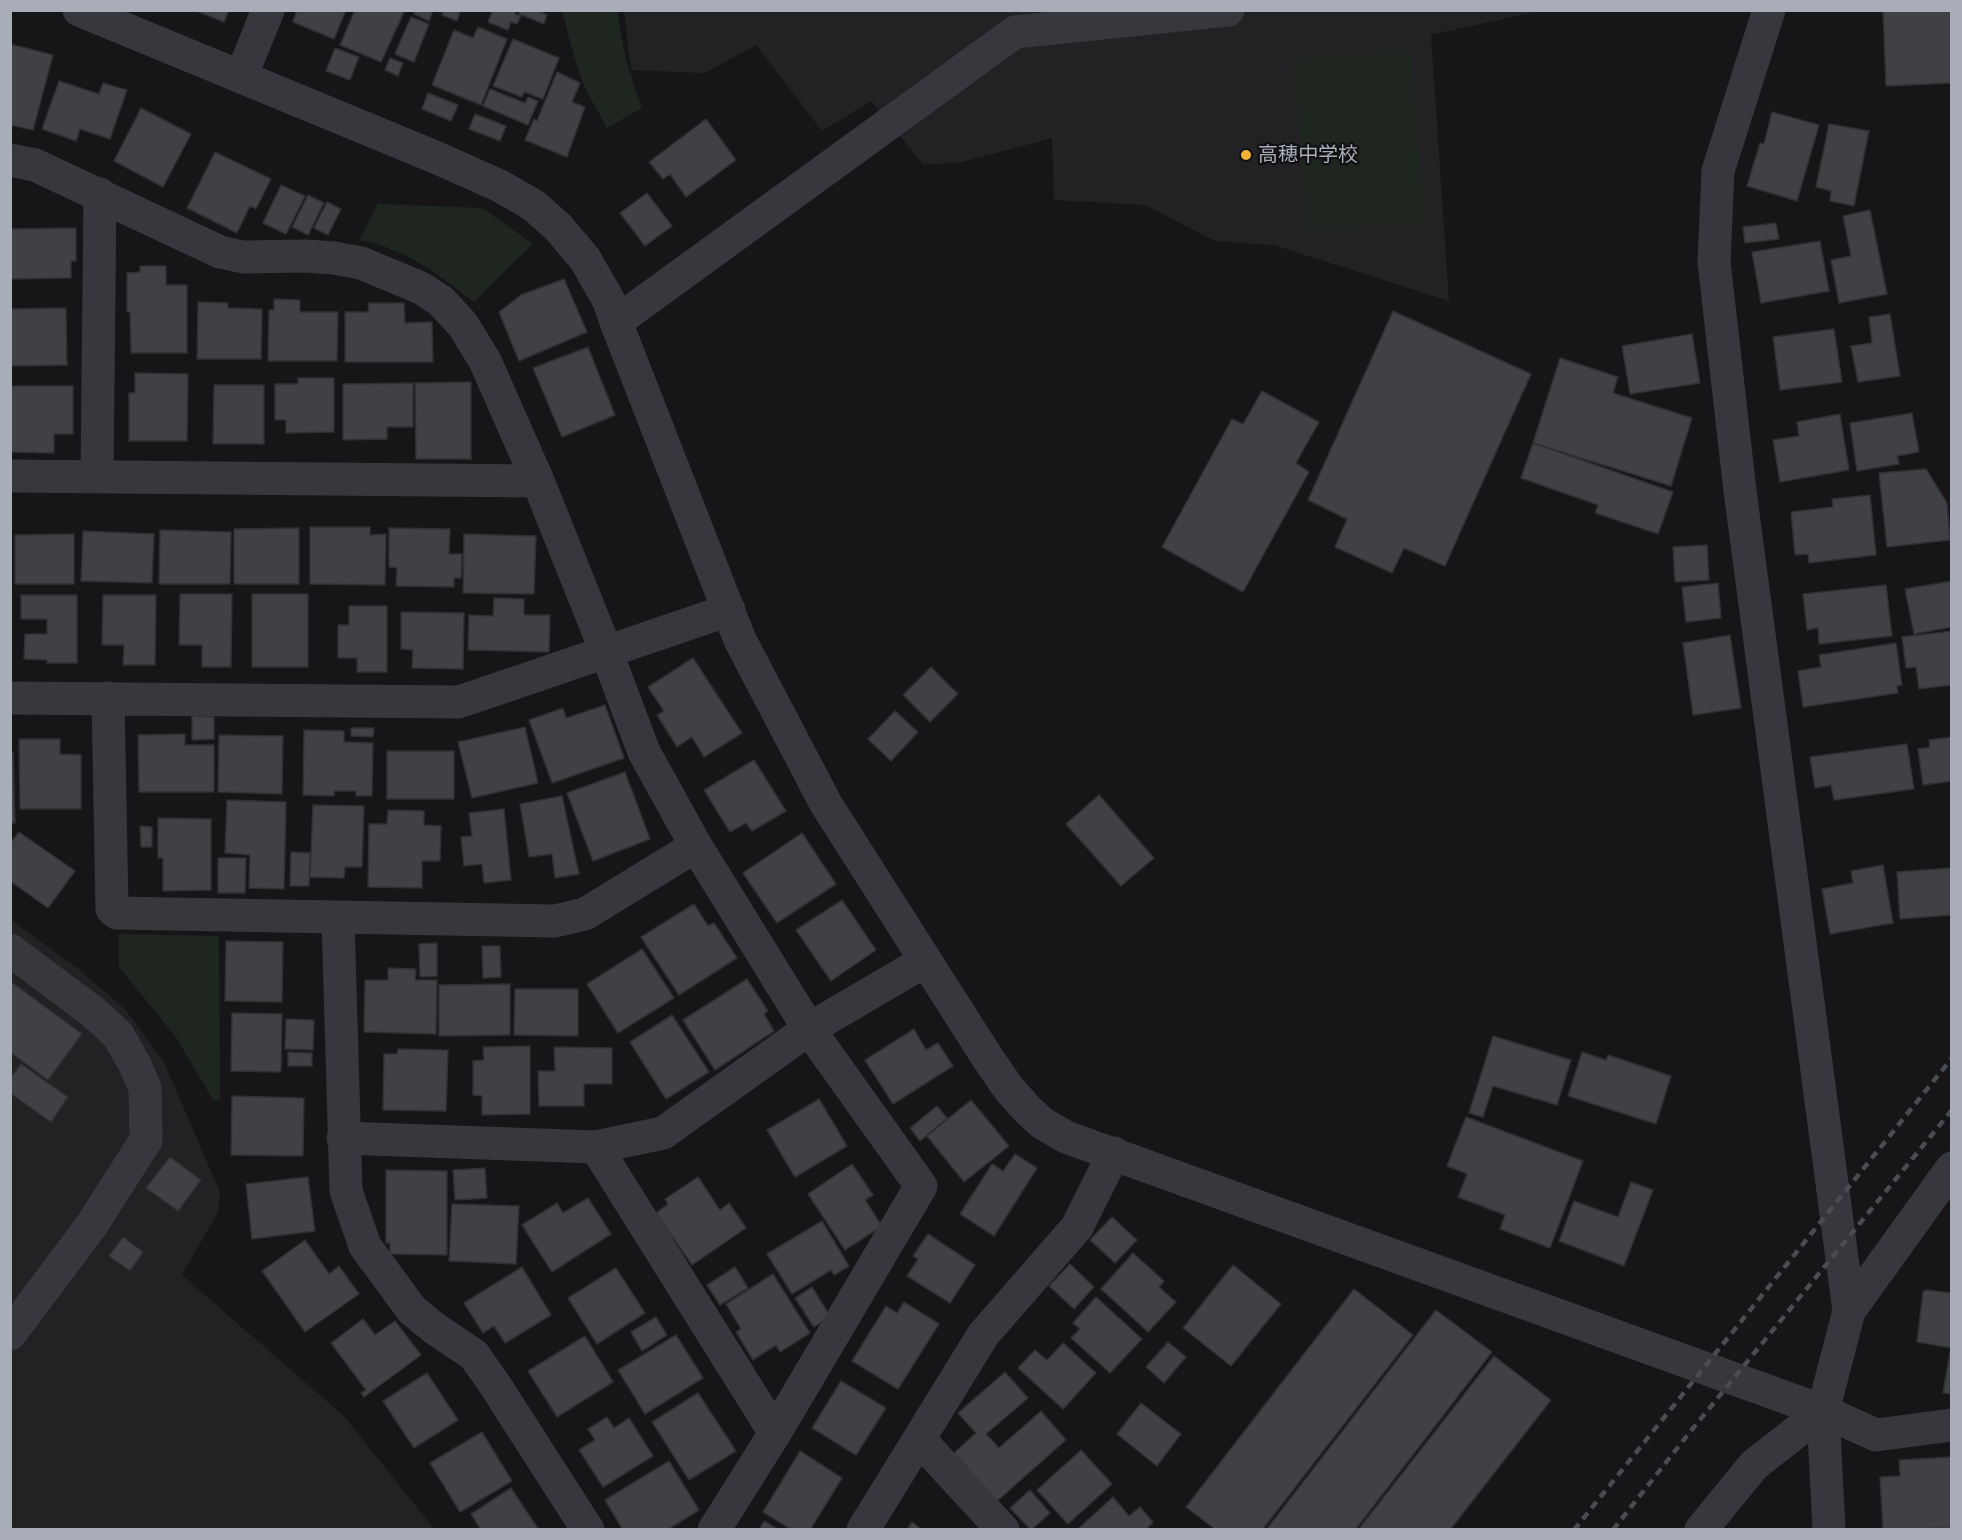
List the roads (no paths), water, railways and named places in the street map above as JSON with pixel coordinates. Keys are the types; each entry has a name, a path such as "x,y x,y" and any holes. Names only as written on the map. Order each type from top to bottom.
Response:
{"street":[{"path":"79,10 500,186 533,205 558,227 585,259 609,301 740,640 826,804 1009,1089 1042,1123 1066,1137 1823,1411 1876,1435 1952,1425"},
{"path":"240,77 268,10"},
{"path":"616,322 1012,21 1228,10"},
{"path":"1769,10 1718,171 1714,262 1742,503 1849,1311"},
{"path":"10,160 35,165 220,252 243,257 265,255 334,258 361,262 421,288 441,301 463,325 485,361 538,481 644,752 696,846 809,1029 921,1186 775,1433 714,1530"},
{"path":"97,477 100,194"},
{"path":"10,476 538,481"},
{"path":"10,698 459,702 729,610"},
{"path":"108,698 112,909 117,913 555,921 585,914 696,846"},
{"path":"338,918 346,1191 365,1246 412,1310 474,1355 588,1530"},
{"path":"10,950 93,1012 118,1035 145,1088 146,1140 91,1226 10,1334"},
{"path":"343,1138 596,1147 663,1133 809,1029 925,961"},
{"path":"596,1147 775,1433"},
{"path":"863,1530 982,1335 1077,1227 1114,1153"},
{"path":"1829,1530 1823,1411 1849,1311 1952,1168"},
{"path":"1701,1530 1754,1465 1823,1411"},
{"path":"919,1439 1003,1530"}],"railway":[{"path":"1574,1530 1952,1058"},
{"path":"1613,1530 1952,1110"}],"place":[{"name":"高穂中学校","path":"1246,155"}]}
